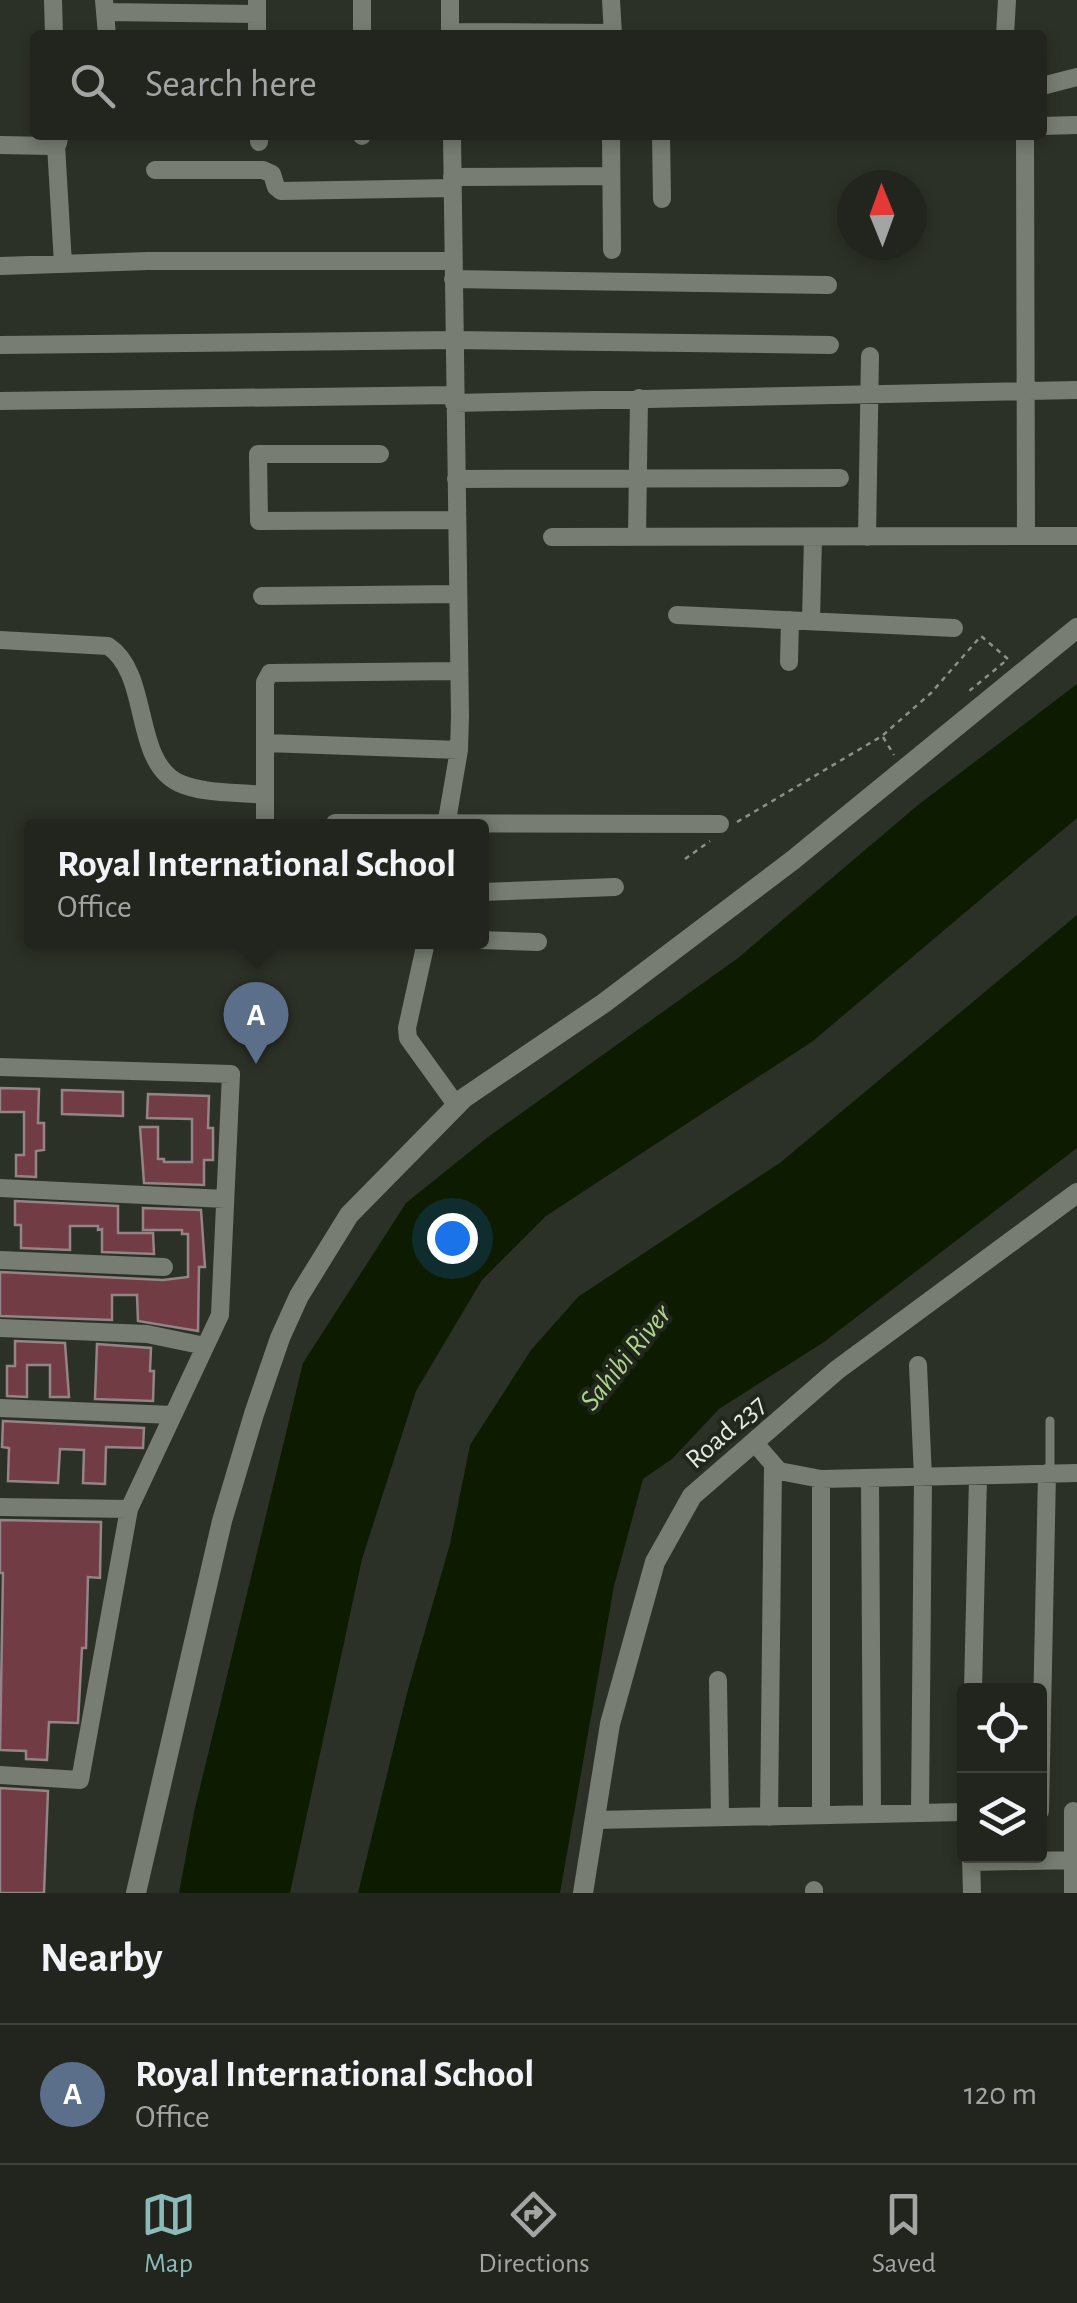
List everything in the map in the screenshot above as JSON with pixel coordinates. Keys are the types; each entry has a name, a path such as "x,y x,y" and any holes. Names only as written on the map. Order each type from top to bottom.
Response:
{"street":[{"path":"54,0 54,30"},
{"path":"362,0 362,30"},
{"path":"450,0 450,30"},
{"path":"611,0 613,30"},
{"path":"1006,30 1007,0"},
{"path":"105,6 257,7"},
{"path":"1047,85 1077,76"},
{"path":"1047,126 1077,125"},
{"path":"0,145 57,140 62,264"},
{"path":"447,819 459,750 460,671 452,140"},
{"path":"611,140 612,250"},
{"path":"661,140 662,199"},
{"path":"1025,140 1026,536"},
{"path":"154,170 263,170 269,171 282,191 610,176"},
{"path":"0,266 453,270 828,284"},
{"path":"0,345 454,340 830,345"},
{"path":"867,537 870,356"},
{"path":"0,400 870,396 1077,390"},
{"path":"637,537 638,398"},
{"path":"380,454 258,454 259,521 456,520"},
{"path":"456,479 840,478"},
{"path":"552,537 1077,536"},
{"path":"811,621 813,537"},
{"path":"262,596 457,594"},
{"path":"676,615 954,628"},
{"path":"788,662 790,620"},
{"path":"136,1893 222,1522 280,1338 299,1296 349,1214 456,1106 604,1003 793,860 1077,628"},
{"path":"0,640 108,646 120,653 127,664 149,738 167,776 192,788 265,795"},
{"path":"265,819 265,682 270,672 460,671"},
{"path":"266,743 459,750"},
{"path":"489,826 727,824"},
{"path":"489,892 615,887"},
{"path":"489,940 538,942"},
{"path":"424,949 406,1028 408,1038 456,1106"},
{"path":"0,1067 232,1074 220,1315 129,1509 80,1780 0,1775"},
{"path":"0,1188 225,1200"},
{"name":"Road 237","path":"583,1893 610,1724 655,1562 692,1496 837,1370 1077,1193"},
{"path":"0,1260 164,1267"},
{"path":"0,1328 147,1334 205,1346"},
{"path":"918,1365 923,1478 920,1813"},
{"path":"0,1408 173,1415"},
{"path":"754,1442 780,1472 822,1479 1077,1473"},
{"path":"769,1816 773,1467"},
{"path":"1041,1773 1048,1473"},
{"path":"973,1683 978,1477"},
{"path":"821,1815 822,1479"},
{"path":"870,1479 872,1814"},
{"path":"0,1507 129,1509"},
{"path":"718,1680 720,1818"},
{"path":"1047,1811 1075,1811 1072,1893"},
{"path":"594,1820 957,1812"},
{"path":"1047,1860 1075,1860"},
{"path":"971,1863 972,1893"}],"lane":[{"path":"1048,1473 1050,1421"}],"path":[{"path":"727,824 882,736 931,693 981,636 1008,659"},
{"path":"882,736 894,755"}],"water":[{"path":"1077,684 1077,818 813,1041 546,1216 482,1280 416,1391 362,1559 290,1893 179,1893 194,1812 303,1363 406,1203 488,1137 738,958 918,805"},
{"name":"Sahibi River","path":"1077,915 1077,1148 824,1342 719,1409 672,1459 643,1479 614,1586 560,1893 358,1893 407,1693 450,1544 470,1445 531,1350 578,1297 781,1162"}],"building":[{"path":"0,1088 39,1089 38,1123 44,1123 44,1150 36,1151 36,1177 16,1176 16,1155 24,1155 24,1112 0,1112"},
{"path":"62,1090 123,1092 123,1116 62,1114"},
{"path":"148,1094 209,1096 213,1160 204,1160 204,1185 144,1183 140,1127 158,1127 158,1159 192,1162 192,1119 147,1118"},
{"path":"15,1201 118,1206 118,1233 153,1233 154,1254 102,1252 102,1229 98,1230 98,1226 70,1226 70,1250 21,1248 21,1225 15,1225"},
{"path":"143,1208 201,1210 205,1267 199,1267 198,1331 138,1321 137,1295 112,1295 112,1320 0,1316 0,1272 163,1280 188,1277 188,1234 182,1234 182,1230 143,1230"},
{"path":"15,1341 65,1343 69,1397 50,1397 50,1365 27,1365 27,1397 7,1396 7,1366 15,1366"},
{"path":"97,1344 151,1348 153,1401 95,1399"},
{"path":"3,1421 144,1428 143,1448 106,1447 105,1484 83,1483 84,1450 60,1449 58,1483 8,1481 9,1448 2,1447"},
{"path":"0,1520 101,1522 100,1578 88,1577 78,1723 49,1722 47,1760 26,1759 26,1751 0,1750"},
{"path":"0,1788 48,1791 44,1893 0,1893"}],"place":[{"name":"Royal International School","path":"256,1064"}]}
